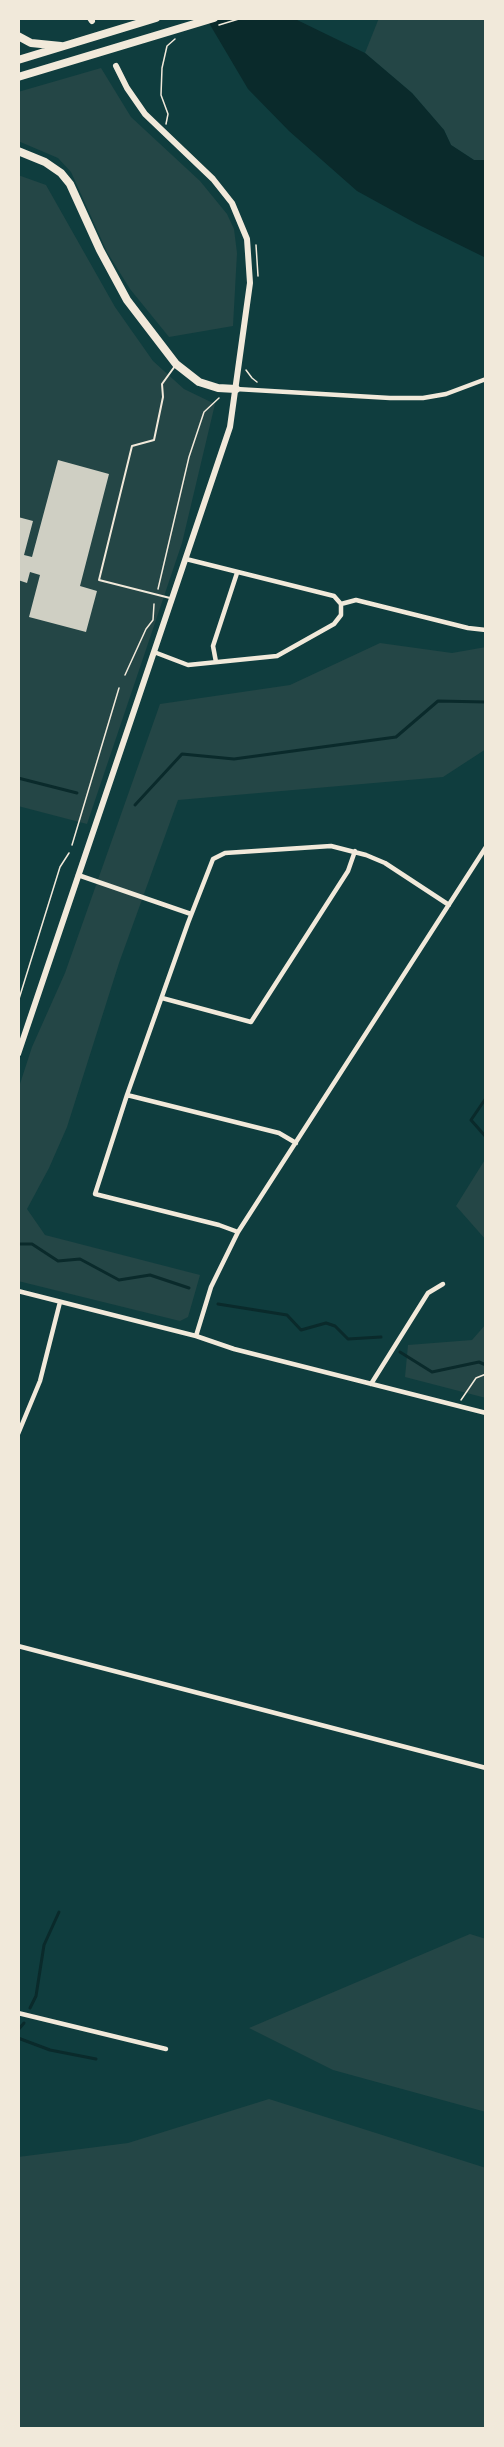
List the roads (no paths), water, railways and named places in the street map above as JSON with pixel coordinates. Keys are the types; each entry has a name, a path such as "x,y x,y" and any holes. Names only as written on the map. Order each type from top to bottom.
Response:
{"highway":[{"path":"18,60 156,18"},
{"path":"18,77 214,18"},
{"path":"18,36 31,43 65,46"},
{"path":"18,151 45,162 70,184 100,250 127,300 176,364 199,382 218,388 236,389"}],"street":[{"path":"18,1054 230,427 250,283 249,252 243,226 232,203 218,186 145,114 126,88 116,66"},
{"path":"236,389 423,398 446,394 486,380"},
{"path":"154,652 188,665 281,654 338,620 341,615 340,604 334,596 186,559"},
{"path":"216,662 213,646 237,573"},
{"path":"340,604 356,600 475,630 486,630"},
{"path":"238,1232 219,1225 95,1194 127,1095 209,866 218,856 319,845 355,851 385,863 449,905"},
{"path":"196,1336 214,1279 238,1232 486,847"},
{"path":"162,998 252,1022 348,871 355,851"},
{"path":"78,875 191,914"},
{"path":"127,1095 279,1133 296,1143"},
{"path":"371,1384 428,1293 443,1284"},
{"path":"18,1291 486,1413"},
{"path":"18,1434 40,1381 60,1302"},
{"path":"18,1646 486,1768"},
{"path":"18,2013 166,2049"}],"lane":[{"path":"172,598 99,580 132,446 154,440 162,397 162,384 176,364"}],"waterway":[{"path":"135,805 182,754 234,759 396,737 438,701 486,702"},
{"path":"18,778 77,793"},
{"path":"486,1098 471,1120 486,1137"},
{"path":"18,1244 32,1244 58,1261 80,1259 119,1280 150,1275 189,1288"},
{"path":"218,1304 287,1315 301,1330 326,1323 335,1326 348,1339 381,1337"},
{"path":"400,1352 432,1372 479,1362 486,1365"},
{"path":"30,2008 36,1996 44,1945 59,1912"},
{"path":"18,2030 24,2023"},
{"path":"18,2038 50,2050 96,2059"}]}
